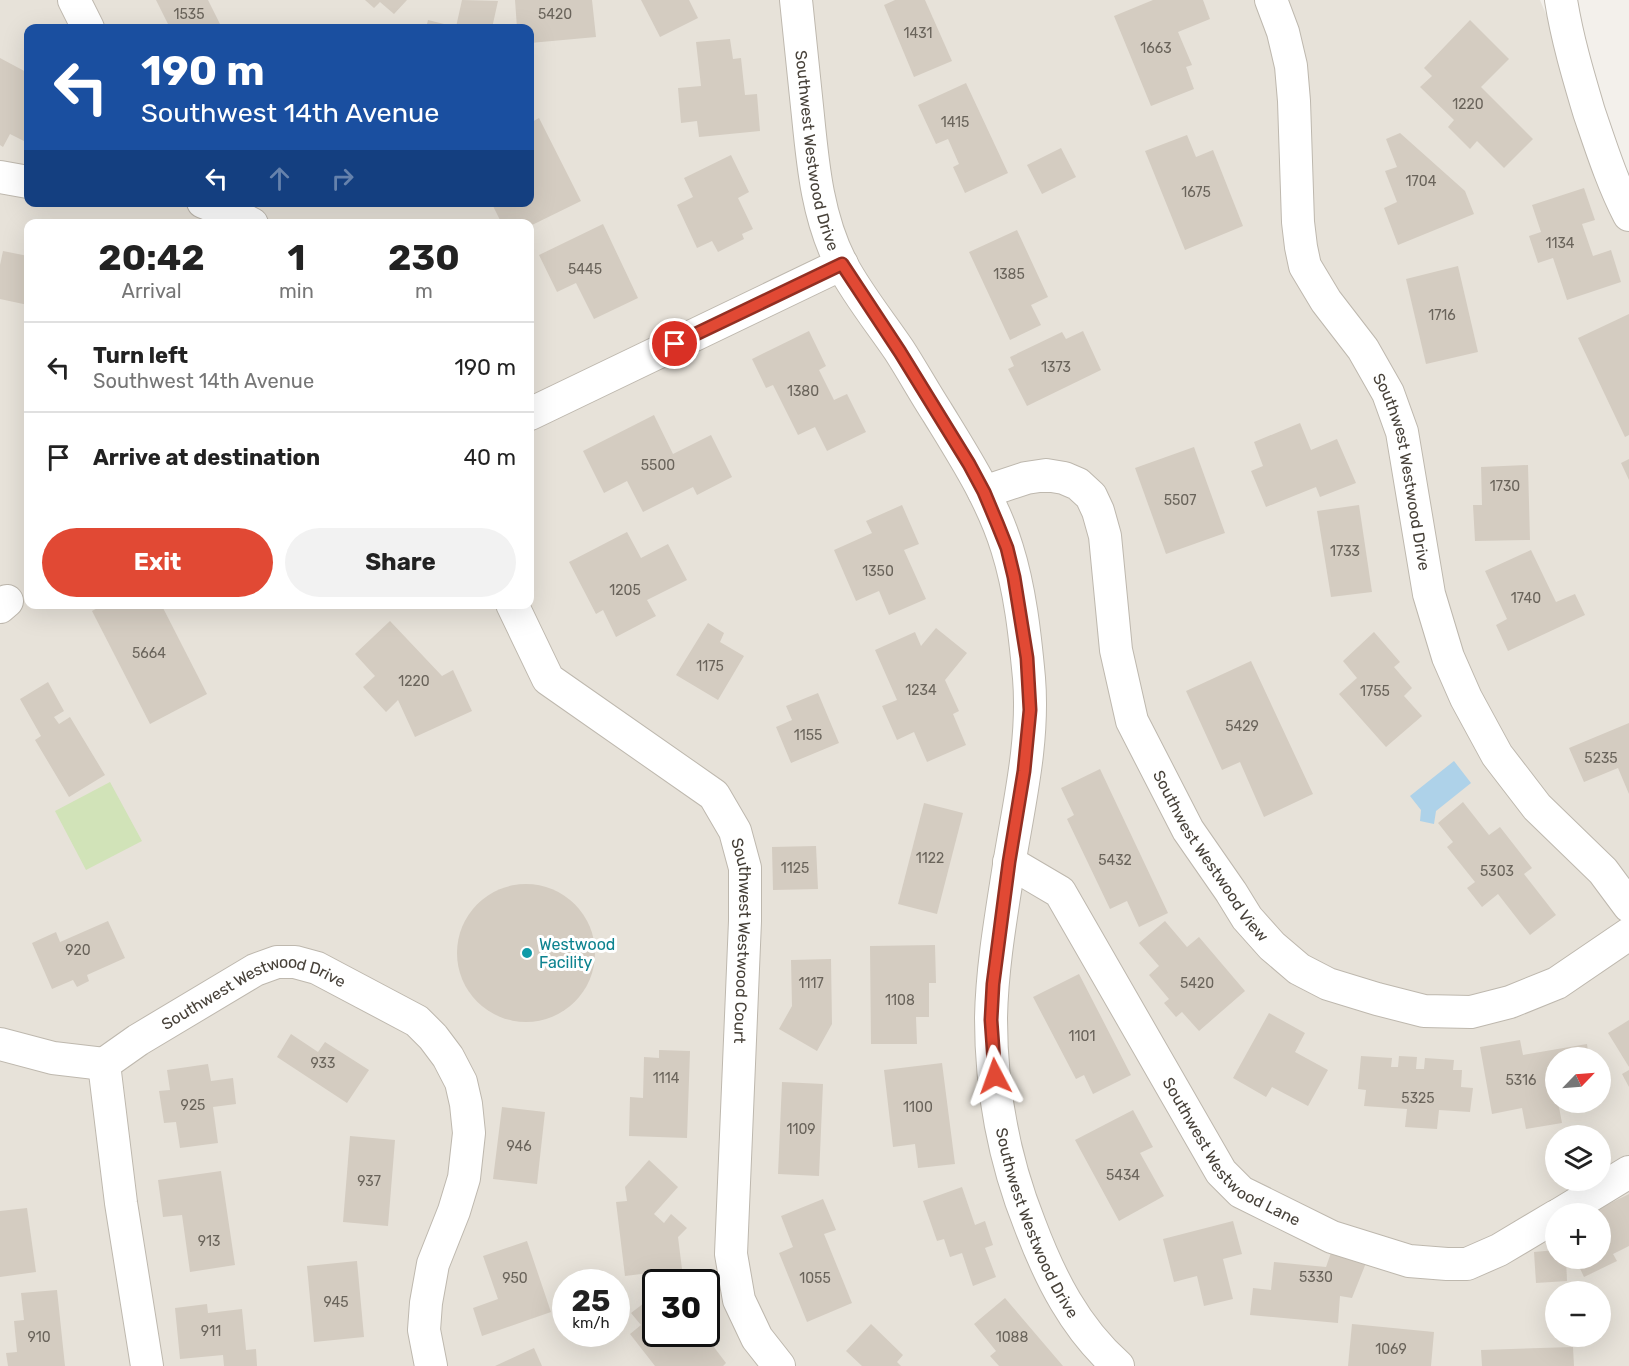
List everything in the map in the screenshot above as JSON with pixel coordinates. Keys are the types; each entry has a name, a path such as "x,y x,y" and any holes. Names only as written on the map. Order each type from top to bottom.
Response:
{"street":[{"path":"74,0 86,24"},
{"name":"Southwest Westwood Drive","path":"796,0 813,162 826,225 842,264 969,464 984,492 1007,548 1012,567 1022,620 1029,676 1030,710 1024,771 998,941 991,1020 996,1096 1013,1178 1024,1212 1052,1278 1082,1326 1102,1352 1118,1366"},
{"name":"Southwest Westwood Drive","path":"1271,0 1283,32 1291,66 1298,222 1305,266 1326,301 1363,349 1388,393 1402,432 1429,594 1448,657 1480,725 1503,764 1537,807 1603,871 1629,906"},
{"path":"1561,0 1569,42 1600,146 1629,215"},
{"path":"0,177 24,181"},
{"path":"216,207 242,219"},
{"path":"534,412 842,264"},
{"name":"Southwest Westwood View","path":"984,492 1026,478 1046,475 1064,478 1078,484 1091,496 1105,536 1116,650 1132,721 1188,830 1247,918 1272,946 1299,969 1328,984 1387,1002 1424,1011 1471,1012 1510,1002 1557,983 1629,934"},
{"name":"Southwest Westwood Court","path":"514,609 548,680 714,795 735,831 746,868 731,1254 739,1300 757,1338 779,1366"},
{"name":"Southwest Westwood Lane","path":"1009,862 1060,891 1221,1172 1241,1192 1332,1237 1409,1261 1467,1263 1498,1251 1545,1223"},
{"name":"Southwest Westwood Drive","path":"104,1064 138,1040 255,970 278,962 295,962 317,968 417,1021 448,1057 461,1082 469,1133 464,1178 433,1264 426,1303 424,1330 431,1366"},
{"path":"0,1044 52,1058 104,1064 121,1203 147,1366"},
{"path":"1578,1203 1629,1172"}],"shaded area":[{"path":"0,0 1540,0 1629,211 1629,1366 0,1366"}],"green space":[{"path":"110,782 142,841 86,870 55,811"}],"water":[{"path":"1454,761 1471,783 1436,811 1434,824 1420,821 1421,810 1410,796"}],"building":[{"path":"156,0 208,0 220,24 168,24"},
{"path":"365,0 407,0 394,14 380,2 374,8"},
{"path":"462,0 498,1 493,24 457,24"},
{"path":"515,0 592,0 596,37 534,43 534,24 517,24"},
{"path":"641,0 689,0 698,18 660,37"},
{"path":"895,0 925,0 952,61 914,77 884,5"},
{"path":"1153,0 1203,0 1210,19 1178,32 1192,65 1186,67 1194,89 1151,106 1114,16"},
{"path":"428,20 444,24 427,24"},
{"path":"1470,20 1509,59 1481,87 1533,139 1504,168 1477,141 1470,149 1448,127 1454,120 1420,87 1432,76 1424,68"},
{"path":"730,39 733,59 741,58 745,95 757,94 760,131 699,137 697,121 681,123 678,88 701,86 696,42"},
{"path":"0,58 24,71 24,141 10,134 3,147 0,145"},
{"path":"966,83 1008,173 965,193 953,167 959,164 948,139 936,144 918,105"},
{"path":"539,118 581,201 534,224 534,219 500,219 494,207 534,207 534,121"},
{"path":"1400,133 1465,191 1474,214 1398,245 1384,208 1397,202 1385,171 1397,167 1386,139"},
{"path":"1187,135 1196,157 1213,150 1243,226 1185,250 1145,151"},
{"path":"1061,148 1076,177 1042,194 1027,165"},
{"path":"731,155 749,192 738,198 753,229 742,234 744,239 718,252 712,241 697,248 677,205 693,197 684,178"},
{"path":"1584,188 1595,220 1582,224 1593,256 1611,250 1621,282 1567,300 1553,258 1538,263 1529,236 1541,232 1532,205"},
{"path":"603,224 638,298 594,319 576,283 557,292 539,255"},
{"path":"1017,230 1048,297 1031,305 1041,325 1010,340 969,252"},
{"path":"3,251 24,255 24,304 0,299 0,265"},
{"path":"1458,266 1478,352 1426,364 1406,279"},
{"path":"1629,314 1629,435 1625,437 1578,338"},
{"path":"809,331 826,366 819,370 834,400 847,394 866,432 827,451 815,427 798,435 773,385 766,388 752,359"},
{"path":"1083,331 1101,370 1027,406 1008,369 1014,366 1010,357 1062,332 1066,339"},
{"path":"654,415 673,454 711,435 732,477 697,495 693,487 643,512 627,481 604,493 583,451"},
{"path":"1300,423 1311,450 1337,439 1356,483 1320,497 1316,487 1266,507 1251,471 1263,466 1254,442"},
{"path":"1194,447 1225,533 1166,554 1135,468"},
{"path":"1629,459 1629,480 1621,463"},
{"path":"1528,465 1530,540 1475,541 1473,505 1482,505 1481,467"},
{"path":"902,505 919,544 904,550 926,599 889,615 879,591 856,601 834,550 872,533 866,521"},
{"path":"1359,505 1372,592 1331,597 1317,511"},
{"path":"627,532 641,558 668,544 687,580 647,600 656,616 616,637 603,610 596,614 569,562"},
{"path":"1531,550 1556,602 1575,594 1585,615 1508,651 1496,625 1507,619 1485,571"},
{"path":"96,609 164,609 207,694 150,724 92,611"},
{"path":"390,621 442,676 453,670 472,711 415,737 398,700 386,712 363,687 375,676 355,654"},
{"path":"708,623 724,633 720,642 744,656 718,700 676,675"},
{"path":"936,628 967,653 945,680 959,711 953,714 966,745 927,762 914,732 897,740 882,706 897,700 875,650 915,632 921,646"},
{"path":"1374,632 1400,662 1394,667 1412,688 1404,696 1422,716 1386,747 1339,694 1357,678 1343,661"},
{"path":"1251,661 1313,794 1264,817 1240,762 1222,770 1186,691"},
{"path":"48,682 64,711 54,717 59,724 70,717 105,775 69,797 35,740 41,736 20,699"},
{"path":"818,693 839,743 791,763 776,727 792,720 786,706"},
{"path":"1629,723 1629,794 1618,768 1584,782 1569,748"},
{"path":"1100,769 1168,913 1139,927 1127,901 1110,909 1067,819 1074,815 1061,788"},
{"path":"1463,802 1489,835 1500,827 1532,868 1524,874 1556,915 1530,935 1498,894 1482,907 1467,888 1475,882 1447,847 1453,842 1438,823"},
{"path":"924,803 963,813 937,914 898,904"},
{"path":"816,846 818,889 773,890 772,847"},
{"name":"Westwood Facility","path":"526,884 552,889 575,904 590,927 595,953 590,979 575,1002 552,1017 526,1022 500,1017 477,1002 462,979 457,953 462,927 477,904 500,889"},
{"path":"108,921 125,958 87,975 89,981 77,987 73,980 52,989 32,943 56,932 60,942"},
{"path":"1165,921 1187,947 1199,937 1245,991 1199,1031 1182,1012 1176,1017 1164,1003 1169,999 1149,975 1159,966 1139,943"},
{"path":"935,945 936,983 929,983 929,1017 916,1017 917,1044 871,1044 870,946"},
{"path":"831,959 832,1024 817,1051 779,1029 792,1006 791,960"},
{"path":"1079,974 1131,1075 1093,1094 1084,1075 1076,1079 1033,997"},
{"path":"1269,1013 1305,1033 1295,1052 1328,1070 1308,1106 1272,1087 1266,1097 1233,1078"},
{"path":"1629,1020 1629,1067 1608,1033"},
{"path":"291,1034 318,1052 325,1042 369,1070 347,1103 277,1057"},
{"path":"1520,1040 1523,1055 1545,1051 1545,1113 1560,1113 1562,1123 1526,1129 1522,1108 1492,1114 1480,1047"},
{"path":"1587,1044 1587,1047 1570,1047"},
{"path":"659,1050 690,1051 687,1138 629,1136 630,1097 643,1098 644,1057 659,1058"},
{"path":"1361,1056 1392,1058 1391,1067 1398,1067 1399,1056 1417,1057 1416,1069 1424,1069 1425,1058 1454,1060 1453,1070 1462,1070 1461,1087 1473,1088 1470,1112 1439,1110 1437,1129 1405,1127 1407,1109 1364,1106 1366,1090 1358,1089"},
{"path":"942,1063 955,1164 918,1168 915,1144 893,1147 884,1070"},
{"path":"208,1064 211,1081 233,1078 236,1104 213,1107 218,1143 180,1148 176,1122 164,1123 159,1091 170,1090 167,1070"},
{"path":"1629,1070 1629,1087 1622,1074"},
{"path":"782,1082 823,1084 819,1176 778,1174"},
{"path":"502,1107 545,1112 537,1184 493,1179"},
{"path":"1133,1110 1153,1147 1140,1153 1164,1196 1119,1221 1075,1140"},
{"path":"350,1136 395,1140 388,1226 343,1222"},
{"path":"649,1160 678,1187 654,1214 664,1223 671,1214 687,1228 678,1237 682,1269 642,1269 642,1274 630,1275 630,1269 624,1269 616,1202 627,1201 625,1187"},
{"path":"221,1171 235,1265 190,1272 182,1215 163,1217 158,1180"},
{"path":"962,1187 975,1225 985,1221 993,1245 985,1248 996,1277 973,1286 962,1253 950,1257 944,1239 937,1241 923,1201"},
{"path":"1629,1194 1629,1246 1613,1254 1617,1261 1611,1264 1611,1203"},
{"path":"823,1199 836,1230 824,1234 852,1303 807,1322 779,1253 793,1247 781,1216"},
{"path":"27,1208 36,1272 0,1277 0,1211"},
{"path":"1233,1221 1242,1254 1223,1259 1233,1299 1204,1306 1197,1276 1174,1282 1163,1239"},
{"path":"527,1241 551,1312 482,1336 473,1308 498,1299 483,1256"},
{"path":"1332,1250 1366,1263 1352,1298 1340,1296 1338,1323 1250,1315 1253,1288 1271,1290 1274,1262 1326,1267"},
{"path":"1545,1251 1545,1269 1566,1269 1567,1281 1536,1283 1534,1252"},
{"path":"357,1261 364,1337 314,1342 307,1266"},
{"path":"1580,1269 1600,1269 1584,1277"},
{"path":"57,1290 65,1366 8,1366 6,1353 17,1352 14,1321 24,1320 21,1293"},
{"path":"1005,1298 1063,1366 999,1366 990,1356 996,1351 974,1324"},
{"path":"207,1304 208,1313 242,1309 246,1350 256,1349 257,1366 224,1366 223,1355 180,1359 175,1308"},
{"path":"642,1305 642,1347 714,1347 726,1363 723,1366 655,1366 630,1334 641,1325 631,1313"},
{"path":"871,1324 903,1355 897,1362 901,1366 862,1366 846,1351"},
{"path":"1352,1324 1434,1332 1431,1366 1348,1366"},
{"path":"1573,1347 1574,1366 1482,1366 1481,1350"},
{"path":"534,1348 542,1366 495,1366"}],"place":[{"name":"Westwood Facility","path":"527,953"}],"route":[{"path":"675,344 842,264 900,352 984,492 1007,548 1014,577 1027,658 1030,710 1024,771 993,984 991,1020 995,1076"}]}
